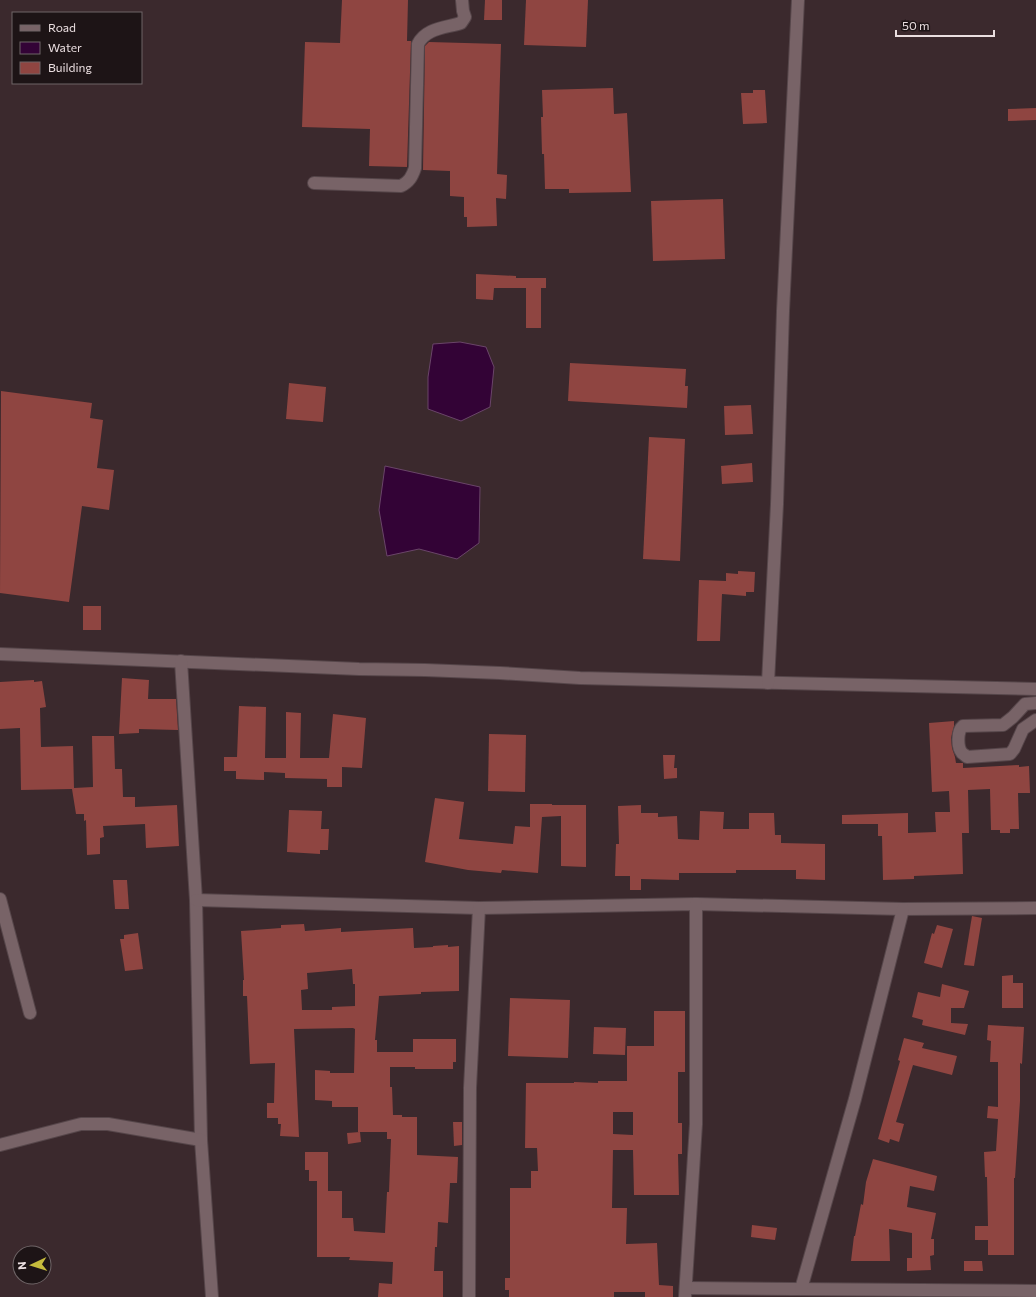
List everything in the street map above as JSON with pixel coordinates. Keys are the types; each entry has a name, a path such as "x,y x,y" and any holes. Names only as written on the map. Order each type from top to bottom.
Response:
{"street":[{"path":"314,183 401,186 408,183 415,168 418,44 421,38 428,32 461,23 465,17 462,0"},
{"path":"768,683 777,504 783,311 798,0"},
{"path":"0,654 6,653 360,670 485,672 580,678 1036,689"},
{"path":"181,661 196,900 201,1140 212,1297"},
{"path":"1036,703 1025,704 1013,718 1001,726 963,726 959,732 959,746 961,752 967,757 1008,754 1014,749 1024,727 1036,720"},
{"path":"1006,724 1019,737"},
{"path":"0,899 30,1013"},
{"path":"196,900 479,908 696,904 903,909 1036,908"},
{"path":"696,904 696,1124 686,1292 801,1289 1036,1291"},
{"path":"469,1297 470,1088 479,908"},
{"path":"801,1289 855,1099 903,909"},
{"path":"0,1146 81,1124 108,1124 201,1140"}],"water":[{"path":"460,342 486,347 494,367 490,407 461,421 428,409 428,377 433,344"},
{"path":"385,466 480,487 479,543 457,559 419,549 387,556 379,510"}],"building":[{"path":"342,0 408,0 407,41 411,41 407,167 369,166 370,129 302,127 305,42 340,43"},
{"path":"485,0 502,0 502,20 484,20"},
{"path":"526,0 588,0 586,47 524,45"},
{"path":"429,42 501,44 497,174 507,175 506,199 496,198 497,226 467,227 467,217 464,217 464,197 450,196 450,171 423,170 425,46"},
{"path":"613,88 614,114 627,113 631,192 569,193 569,189 545,189 544,154 542,154 542,90"},
{"path":"753,90 765,90 767,123 743,124 741,93 753,93"},
{"path":"1036,108 1036,120 1008,121 1008,109"},
{"path":"723,199 725,259 653,261 651,201"},
{"path":"476,274 516,276 516,278 546,278 546,288 541,288 541,328 526,328 526,288 494,288 493,300 476,299"},
{"path":"570,363 686,369 685,386 688,386 687,408 568,401"},
{"path":"289,383 326,387 323,422 286,419"},
{"path":"1,391 92,403 90,418 103,420 97,468 114,470 109,510 82,506 69,602 0,593"},
{"path":"751,405 753,434 725,435 724,406"},
{"path":"649,437 685,439 680,561 643,559"},
{"path":"752,463 753,482 722,484 721,466"},
{"path":"738,571 755,572 754,592 746,592 746,596 722,594 720,641 697,641 699,580 726,581 726,573 738,574"},
{"path":"83,606 101,606 101,630 83,630"},
{"path":"122,678 149,680 148,699 176,699 178,730 139,729 139,733 119,734"},
{"path":"34,680 34,682 42,681 46,707 40,708 41,747 73,746 74,788 93,787 92,736 114,736 115,769 122,769 123,797 135,797 135,807 177,805 179,846 146,848 145,824 103,826 104,837 100,838 100,854 87,855 86,820 84,821 84,814 76,814 72,789 21,790 20,728 0,729 0,682"},
{"path":"239,706 266,707 265,758 286,758 286,712 301,713 300,758 329,758 333,714 366,718 362,768 342,767 342,787 327,787 327,779 285,778 285,773 264,772 264,780 236,779 236,771 224,771 224,757 237,757"},
{"path":"954,721 951,738 952,748 956,763 963,763 963,768 1019,765 1019,767 1029,766 1030,793 1018,793 1019,829 1010,829 1010,833 1000,833 1000,830 991,830 990,789 968,790 969,833 962,833 963,874 914,876 914,879 883,880 882,836 878,836 878,824 842,824 842,815 908,813 908,833 936,832 935,812 950,812 949,791 932,792 929,723"},
{"path":"489,734 526,735 525,792 488,791"},
{"path":"663,755 675,755 674,768 677,768 677,778 664,779"},
{"path":"435,798 464,802 459,839 513,844 515,826 530,827 530,804 586,805 586,867 561,866 561,816 542,817 538,873 502,870 501,873 468,870 425,862"},
{"path":"641,805 641,813 658,813 658,817 677,816 678,839 699,840 700,811 724,812 723,829 749,829 749,813 774,813 775,835 781,835 781,843 825,844 825,880 796,879 796,870 736,870 736,873 679,873 679,880 641,879 641,890 630,890 630,876 615,876 616,844 619,844 618,806"},
{"path":"289,810 322,811 321,829 329,829 328,850 320,850 320,854 287,852"},
{"path":"113,880 127,880 129,909 115,909"},
{"path":"972,916 982,918 974,966 964,965"},
{"path":"304,924 305,931 341,928 341,932 413,928 414,948 448,945 448,947 459,946 459,991 421,992 421,994 379,996 375,1040 377,1040 377,1052 413,1052 413,1039 456,1039 456,1062 453,1062 453,1069 415,1069 415,1067 390,1067 390,1087 392,1087 393,1115 402,1115 402,1117 417,1117 417,1155 458,1157 457,1183 450,1183 448,1223 438,1222 437,1247 435,1247 434,1271 443,1271 443,1297 378,1297 379,1283 392,1284 393,1262 349,1260 350,1257 317,1257 317,1181 309,1181 309,1170 305,1170 305,1152 328,1152 328,1191 342,1191 342,1218 353,1218 354,1231 385,1233 387,1192 389,1192 391,1139 387,1139 387,1132 358,1132 358,1107 332,1107 332,1101 315,1100 315,1070 330,1071 330,1073 354,1073 355,1029 353,1028 294,1029 299,1137 280,1136 281,1124 278,1124 278,1118 267,1118 267,1103 274,1103 275,1063 250,1064 247,996 243,996 244,980 241,931 281,928 281,925","holes":["352,969 353,984 355,984 355,1006 332,1007 332,1010 302,1010 301,990 308,989 307,973"]},
{"path":"937,925 953,929 942,968 924,963 932,933 934,934"},
{"path":"138,933 143,969 125,971 120,939 124,939 124,935"},
{"path":"1013,975 1013,983 1023,983 1023,1008 1002,1008 1002,976"},
{"path":"942,984 969,991 964,1008 951,1008 951,1023 968,1024 965,1035 922,1025 923,1020 912,1017 918,992 940,997"},
{"path":"510,998 570,1000 568,1058 508,1056"},
{"path":"654,1011 685,1011 685,1072 678,1072 678,1123 682,1123 682,1154 678,1154 679,1195 634,1195 633,1150 613,1150 612,1208 627,1208 626,1244 657,1243 659,1285 673,1286 673,1297 645,1297 645,1292 614,1292 614,1297 509,1297 509,1290 505,1290 505,1278 510,1278 510,1188 531,1188 531,1171 538,1171 537,1148 525,1148 526,1083 598,1083 598,1081 627,1081 627,1046 654,1046","holes":["613,1112 633,1112 633,1135 613,1134"]},
{"path":"988,1025 1024,1027 1022,1064 1020,1063 1020,1101 1014,1178 1014,1255 988,1255 988,1240 975,1240 975,1226 988,1226 987,1177 985,1177 984,1152 996,1151 998,1119 987,1118 988,1106 998,1107 998,1062 990,1062 991,1041 987,1040"},
{"path":"594,1027 626,1028 625,1055 593,1054"},
{"path":"904,1038 924,1043 922,1048 957,1056 952,1075 913,1065 896,1122 904,1124 899,1142 890,1139 889,1143 878,1139 900,1061 898,1060"},
{"path":"453,1122 462,1122 462,1145 454,1146"},
{"path":"360,1132 361,1142 348,1144 347,1133"},
{"path":"873,1159 937,1176 934,1191 910,1186 907,1207 936,1213 931,1239 934,1239 934,1255 930,1256 931,1270 907,1271 907,1258 912,1258 912,1233 889,1229 890,1261 851,1261 854,1236 861,1204 863,1205 866,1182"},
{"path":"752,1225 777,1228 775,1240 751,1237"},
{"path":"964,1261 982,1261 983,1271 964,1271"}]}
